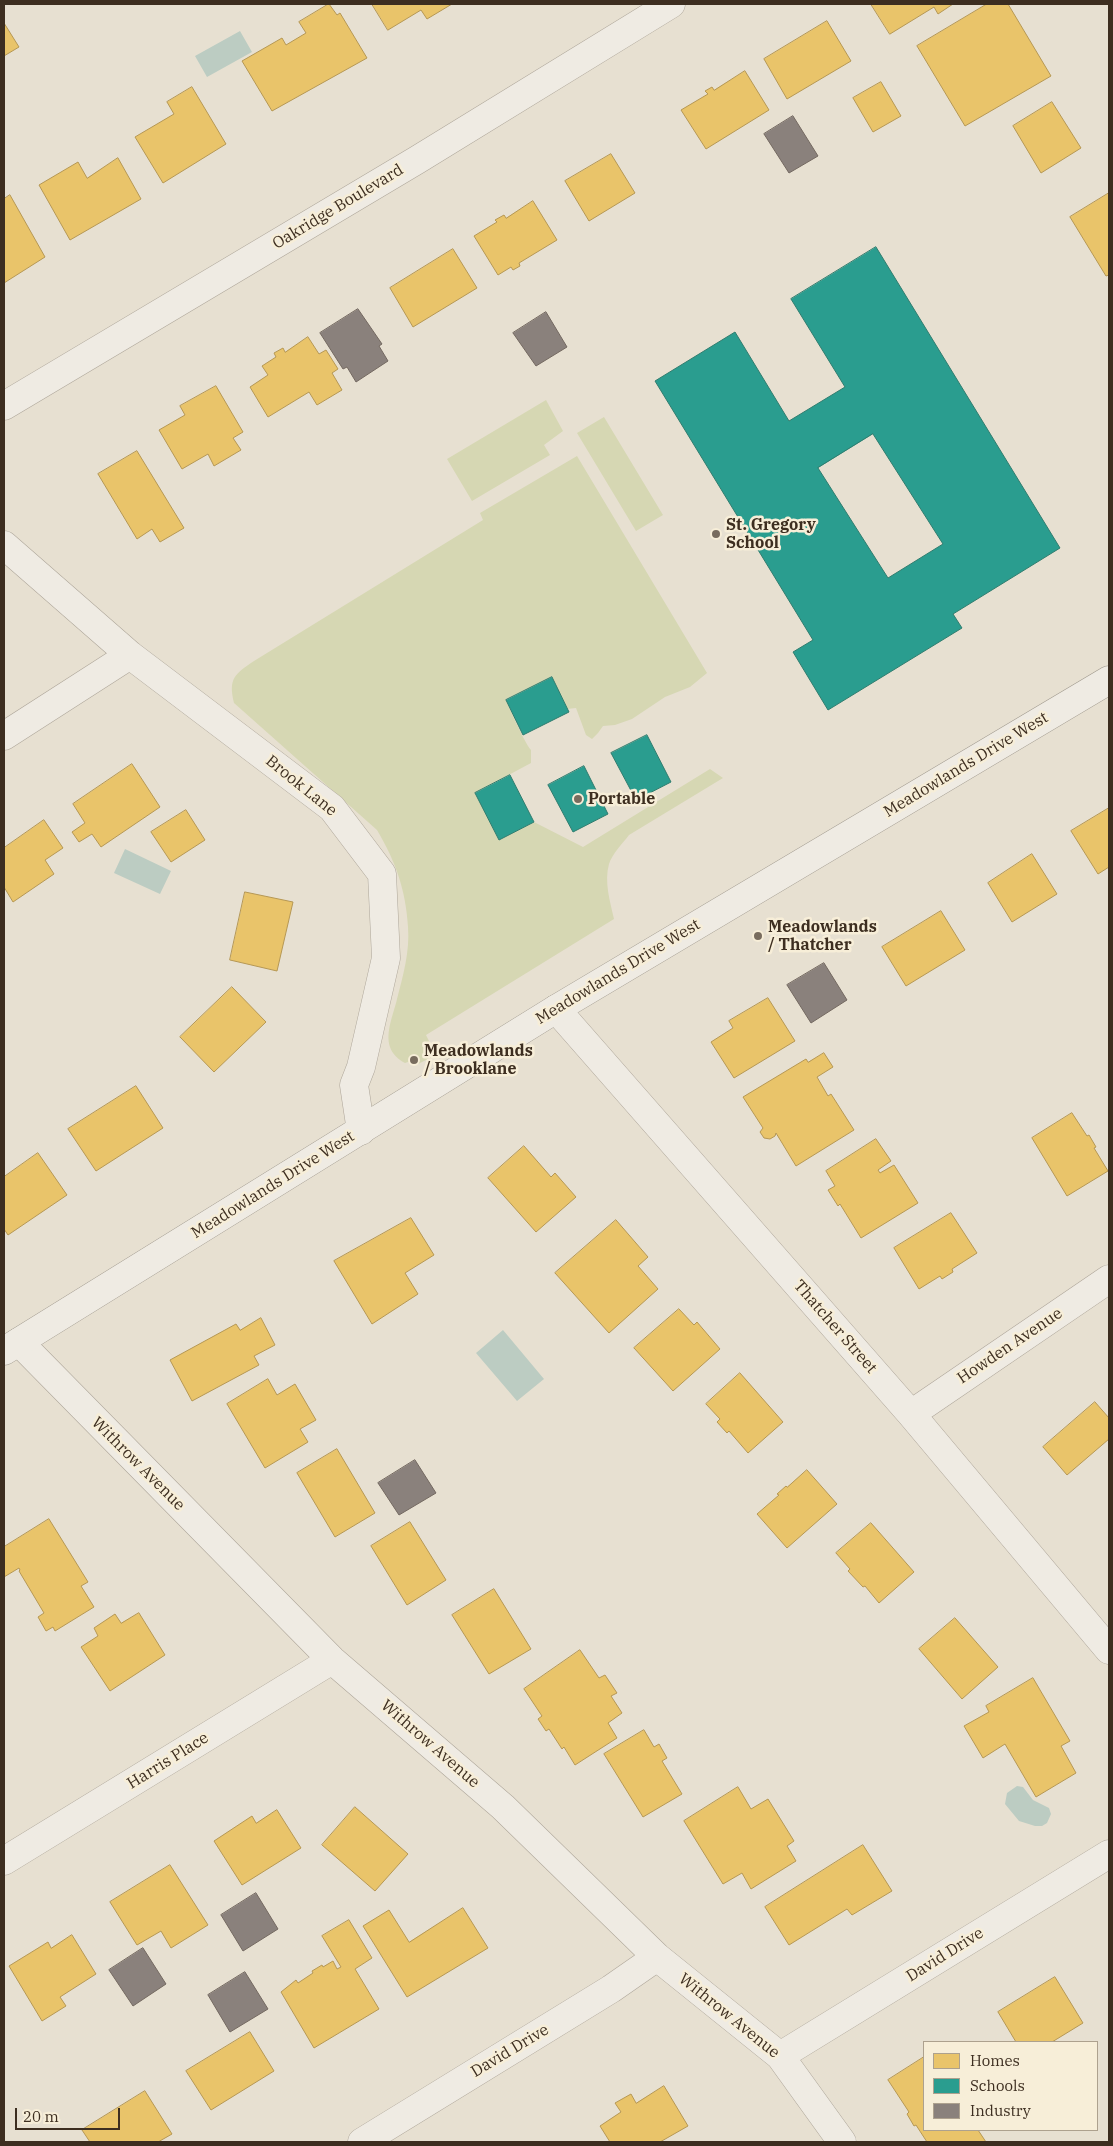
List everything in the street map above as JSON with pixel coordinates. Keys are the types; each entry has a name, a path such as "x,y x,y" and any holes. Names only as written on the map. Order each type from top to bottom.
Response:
{"street":[{"name":"Oakridge Boulevard","path":"4,406 417,160 671,4"},
{"name":"Brook Lane","path":"4,546 130,655 332,808 382,874 386,958 361,1067 354,1085 361,1131"},
{"path":"4,736 130,655"},
{"name":"Meadowlands Drive West","path":"11,1347 556,1009 1109,680"},
{"name":"Thatcher Street","path":"556,1009 911,1414 1109,1650"},
{"name":"Howden Avenue","path":"911,1414 1109,1279"},
{"name":"Withrow Avenue","path":"11,1347 332,1660 503,1807 657,1957 780,2056 842,2142"},
{"name":"Harris Place","path":"4,1862 332,1660"},
{"name":"David Drive","path":"780,2056 1109,1854"},
{"name":"David Drive","path":"362,2142 611,1990 657,1957"}],"green space":[{"path":"546,400 563,431 544,445 550,455 472,501 447,459"},
{"path":"604,417 663,515 636,531 577,433"},
{"path":"577,456 707,673 690,687 665,697 632,719 615,725 603,726 592,739 586,735 576,708 567,709 552,678 506,699 521,734 531,750 531,763 475,793 499,840 534,822 583,847 710,769 723,778 629,835 618,849 609,864 607,878 614,919 426,1035 436,1055 416,1065 414,1060 405,1063 391,1050 389,1041 390,1023 402,981 408,945 405,901 395,865 377,830 234,703 232,695 233,682 238,673 254,661 483,520 480,513"}],"shaded area":[{"path":"240,31 252,52 207,77 195,56"},
{"path":"125,849 171,871 160,894 114,873"},
{"path":"503,1330 544,1379 517,1401 476,1353"},
{"path":"1017,1786 1023,1787 1033,1800 1049,1808 1051,1814 1047,1823 1042,1826 1035,1826 1019,1821 1005,1804 1007,1793"}],"building: Homes":[{"path":"329,4 337,15 340,13 367,58 272,111 242,61 282,38 286,45 306,33 299,22"},
{"path":"372,4 452,4 427,19 421,10 388,30"},
{"path":"871,4 953,4 938,14 934,7 890,34"},
{"path":"987,4 1008,4 1051,76 965,126 917,46"},
{"path":"827,21 851,61 787,99 764,59"},
{"path":"4,23 19,47 4,56"},
{"path":"745,71 769,110 706,149 681,110 708,94 705,91 712,87 714,90"},
{"path":"881,82 901,116 873,132 853,98"},
{"path":"192,87 226,144 163,183 135,137 174,114 167,102"},
{"path":"1052,102 1081,148 1041,173 1013,126"},
{"path":"611,154 635,193 589,221 565,181"},
{"path":"118,158 141,199 70,240 39,185 78,162 87,178"},
{"path":"1109,193 1109,275 1106,276 1070,217"},
{"path":"10,195 45,257 4,283 4,199"},
{"path":"533,201 557,240 519,263 520,266 513,270 511,267 498,275 474,236 497,222 495,220 504,215 506,218"},
{"path":"453,249 477,288 413,327 390,288"},
{"path":"308,337 319,354 326,350 338,369 332,373 342,390 317,405 309,392 268,417 250,387 268,375 262,366 276,357 274,353 283,348 285,352"},
{"path":"216,386 243,432 233,438 241,450 214,466 208,454 182,469 159,430 185,415 180,406"},
{"path":"137,451 184,528 160,542 152,529 137,539 98,474"},
{"path":"132,764 160,807 101,847 92,834 79,842 72,832 85,823 73,804"},
{"path":"1109,808 1109,867 1098,874 1071,831"},
{"path":"186,810 205,840 171,862 151,832"},
{"path":"44,820 63,848 45,860 54,874 13,902 4,887 4,848"},
{"path":"1032,854 1057,894 1012,922 988,883"},
{"path":"245,892 293,902 277,971 230,960"},
{"path":"941,911 965,950 906,986 882,947"},
{"path":"232,987 266,1022 214,1072 180,1037"},
{"path":"768,998 795,1041 734,1078 711,1042 733,1028 729,1021"},
{"path":"824,1053 833,1067 817,1077 828,1096 831,1094 854,1130 796,1166 776,1133 770,1139 764,1138 760,1132 763,1128 743,1097 806,1059 808,1062"},
{"path":"136,1086 163,1128 96,1171 68,1129"},
{"path":"1072,1113 1087,1136 1089,1135 1096,1147 1094,1148 1108,1171 1067,1196 1032,1138"},
{"path":"876,1139 891,1161 878,1170 880,1173 894,1165 918,1203 861,1238 840,1204 838,1206 828,1190 835,1186 826,1171"},
{"path":"524,1146 551,1177 555,1173 576,1197 536,1232 488,1178"},
{"path":"38,1153 67,1195 8,1235 4,1229 4,1177"},
{"path":"951,1213 977,1253 952,1269 953,1272 942,1279 940,1276 919,1289 894,1248"},
{"path":"411,1218 434,1255 405,1273 418,1294 372,1324 334,1261"},
{"path":"616,1220 648,1257 638,1266 658,1289 609,1333 555,1273"},
{"path":"679,1309 694,1325 697,1322 720,1349 673,1391 634,1348"},
{"path":"261,1318 275,1345 254,1356 259,1365 192,1401 170,1360 236,1324 240,1330"},
{"path":"740,1373 783,1422 748,1453 729,1431 727,1433 717,1422 720,1419 706,1404"},
{"path":"268,1379 277,1395 295,1384 316,1420 300,1429 308,1442 265,1468 227,1404"},
{"path":"1095,1402 1109,1418 1109,1439 1067,1475 1043,1447"},
{"path":"337,1449 375,1513 335,1537 297,1473"},
{"path":"807,1470 837,1504 787,1548 757,1514 779,1495 777,1494 786,1486"},
{"path":"49,1519 88,1582 81,1586 94,1607 55,1631 53,1627 46,1631 38,1617 44,1613 19,1568 4,1577 4,1547"},
{"path":"410,1522 446,1580 407,1605 371,1546"},
{"path":"871,1523 914,1572 879,1603 865,1586 863,1587 848,1571 850,1569 836,1553"},
{"path":"494,1589 531,1649 489,1674 452,1615"},
{"path":"139,1613 165,1655 110,1691 81,1647 98,1636 94,1628 115,1614 121,1623"},
{"path":"955,1618 998,1667 962,1699 919,1649"},
{"path":"580,1650 599,1678 605,1675 617,1693 611,1696 622,1713 608,1723 617,1738 575,1765 564,1747 562,1749 549,1729 546,1731 538,1719 542,1716 524,1689"},
{"path":"1033,1678 1070,1741 1061,1746 1076,1773 1036,1797 1005,1744 983,1758 964,1726 989,1712 986,1706"},
{"path":"644,1730 654,1747 659,1744 667,1758 662,1761 682,1794 643,1817 604,1754"},
{"path":"738,1787 751,1809 768,1799 794,1841 787,1846 796,1861 751,1889 742,1873 723,1884 684,1821"},
{"path":"355,1807 408,1854 375,1891 322,1845"},
{"path":"277,1810 301,1848 242,1885 214,1841 252,1816 256,1823"},
{"path":"863,1845 892,1891 852,1915 847,1909 789,1945 765,1907"},
{"path":"170,1865 208,1925 171,1948 161,1931 137,1945 110,1902"},
{"path":"463,1908 488,1948 407,1997 363,1926 389,1910 409,1942"},
{"path":"349,1920 372,1958 355,1969 379,2009 314,2048 281,1992 296,1980 298,1983 322,1965 323,1967 333,1961 337,1969 341,1967 322,1936"},
{"path":"72,1935 96,1974 60,1997 66,2006 42,2021 9,1966 48,1942 51,1948"},
{"path":"1055,1977 1083,2023 1054,2041 1015,2041 998,2012"},
{"path":"250,2032 274,2071 211,2110 186,2071"},
{"path":"923,2058 923,2131 979,2131 986,2142 927,2142 916,2125 914,2126 907,2114 909,2112 888,2080"},
{"path":"664,2086 688,2126 660,2142 610,2142 600,2126 621,2112 615,2103 631,2094 636,2103"},
{"path":"145,2091 172,2134 158,2142 90,2142 82,2130"}],"building: Schools":[{"path":"876,247 1060,548 953,614 962,628 828,710 793,652 813,640 655,381 735,332 789,421 845,387 791,299","holes":["873,434 943,544 888,578 818,468"]},
{"path":"552,677 569,712 523,735 506,700"},
{"name":"Portable","path":"647,735 671,782 636,800 611,753"},
{"name":"Portable","path":"584,766 608,814 573,832 548,785"},
{"path":"510,775 534,822 499,840 475,793"}],"building: Industry":[{"path":"793,116 818,156 789,173 764,134"},
{"path":"358,309 382,344 379,346 388,361 356,382 347,367 343,369 320,333"},
{"path":"546,312 567,347 536,366 513,333"},
{"path":"824,963 847,1000 811,1023 787,985"},
{"path":"415,1460 436,1493 399,1515 378,1483"},
{"path":"256,1893 278,1929 243,1951 221,1915"},
{"path":"143,1948 166,1984 133,2006 109,1970"},
{"path":"245,1972 268,2009 230,2032 208,1995"}],"place":[{"name":"St. Gregory School","path":"716,534"},
{"name":"Portable","path":"578,799"},
{"name":"Meadowlands / Thatcher","path":"758,936"},
{"name":"Meadowlands / Brooklane","path":"414,1060"}]}
